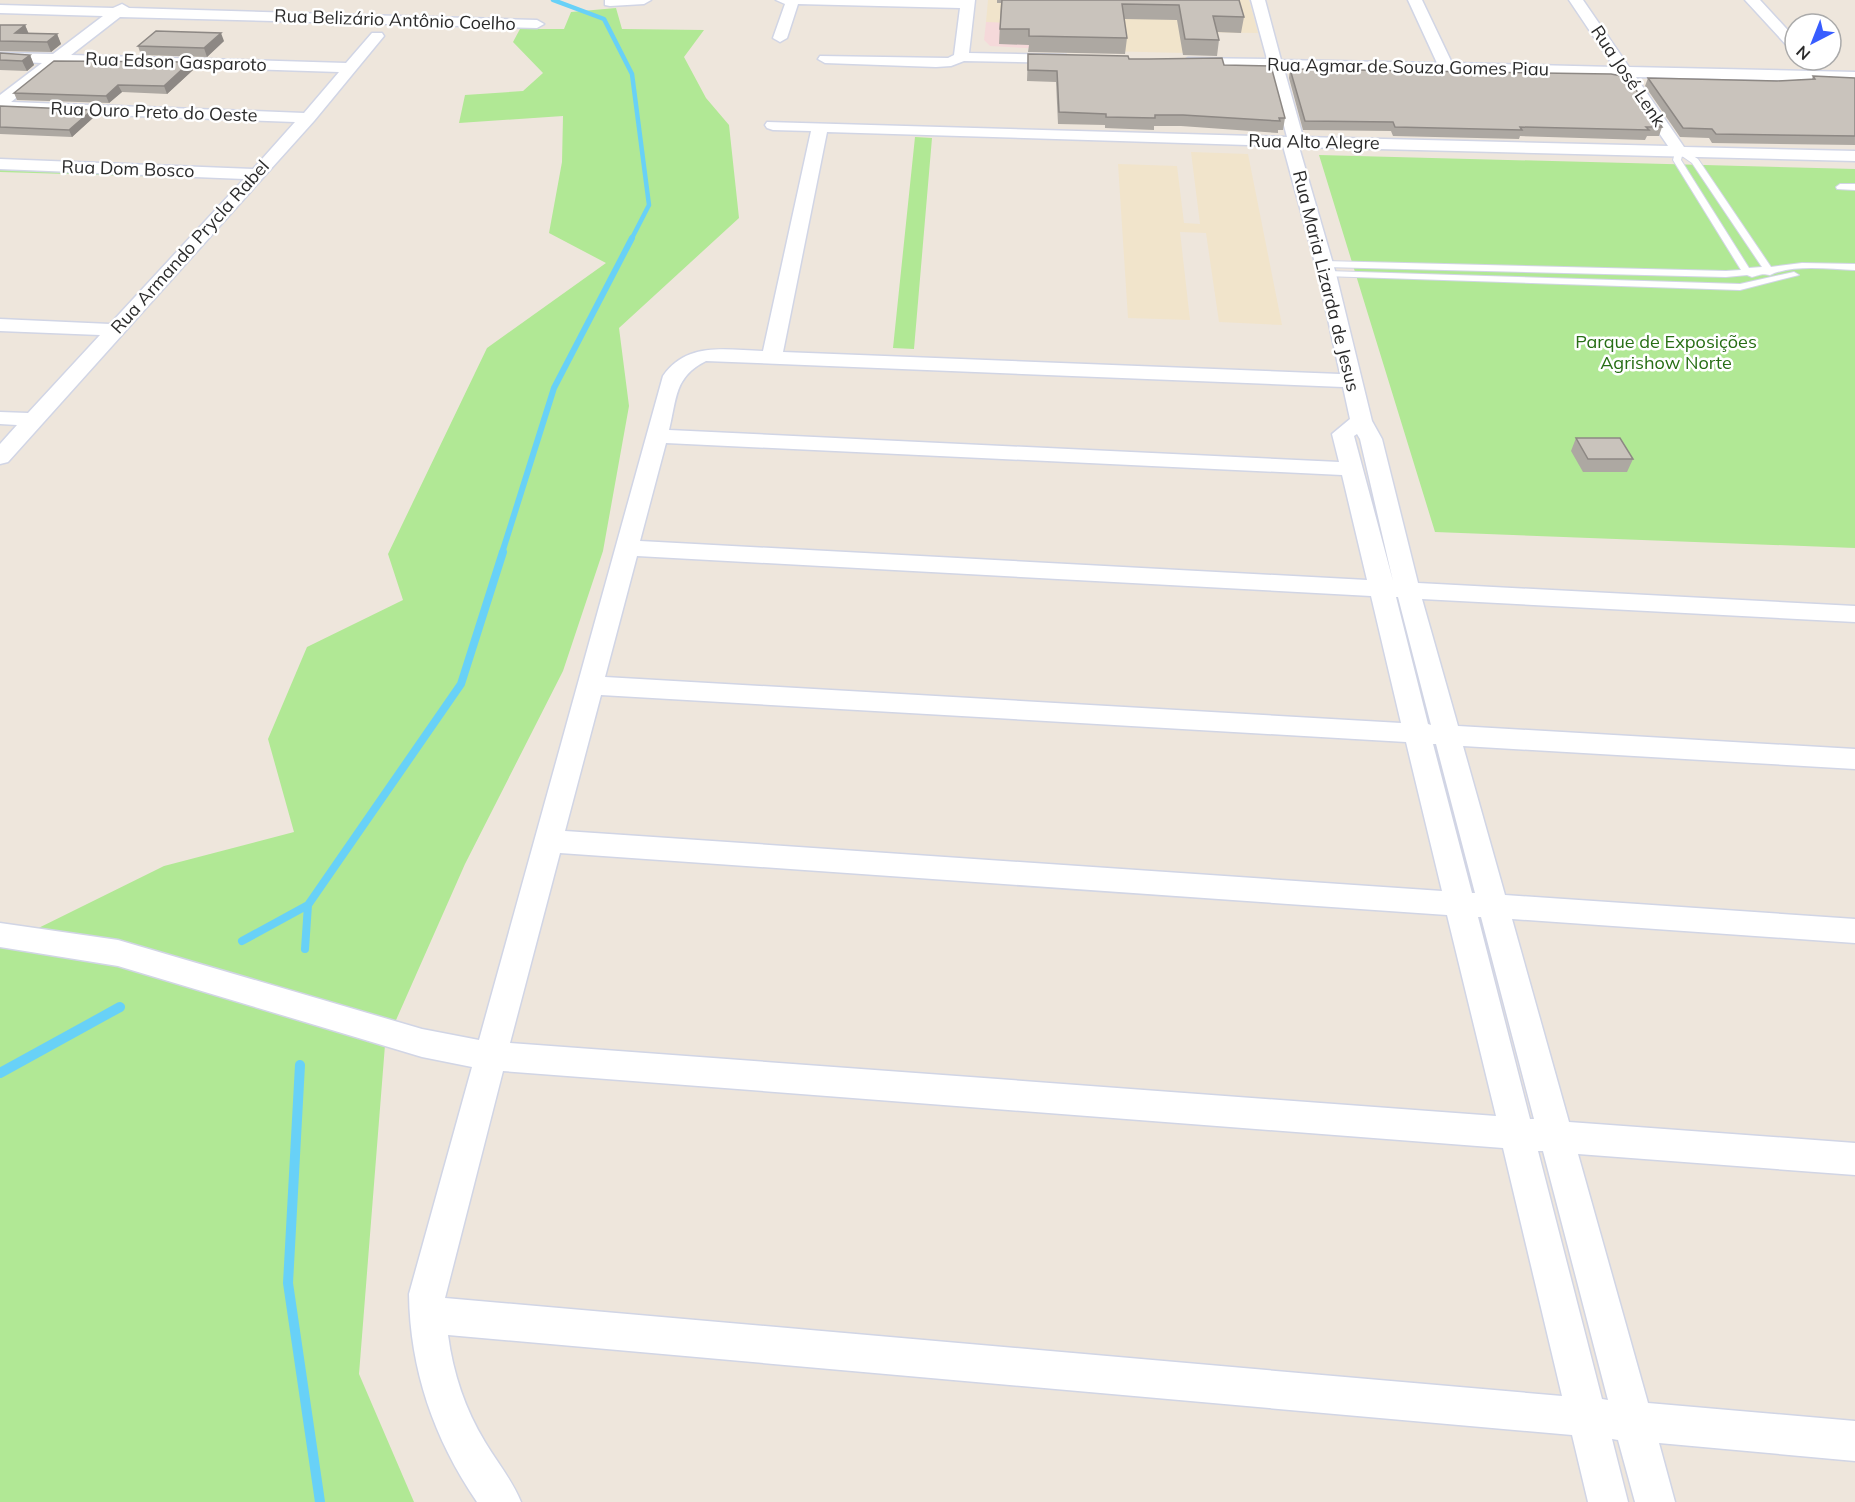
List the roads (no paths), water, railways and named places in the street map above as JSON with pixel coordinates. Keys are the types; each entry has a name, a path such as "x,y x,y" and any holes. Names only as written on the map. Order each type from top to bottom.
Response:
{"street":[{"path":"0,104 132,0"},
{"path":"263,16 280,0"},
{"path":"610,2 644,0"},
{"path":"783,0 968,2 961,57"},
{"path":"780,38 793,0"},
{"name":"Rua Maria Lizarda de Jesus","path":"1258,0 1326,269 1361,421 1371,439 1386,510 1394,589"},
{"path":"1415,0 1446,67"},
{"name":"Rua José Lenk","path":"1576,0 1680,151"},
{"path":"1752,0 1783,33"},
{"name":"Rua Belizário Antônio Coelho","path":"0,9 537,24"},
{"name":"Rua Armando Prycla Rabel","path":"0,457 308,118 377,36"},
{"name":"Rua Edson Gasparoto","path":"0,57 352,68"},
{"path":"825,59 936,63 951,62 961,57 1079,60"},
{"name":"Rua Agmar de Souza Gomes Piau","path":"1174,62 1855,77"},
{"path":"1820,72 1824,76"},
{"name":"Rua Ouro Preto do Oeste","path":"0,104 308,118"},
{"name":"Rua Alto Alegre","path":"773,125 1293,142 1855,156"},
{"path":"772,358 820,127"},
{"name":"Rua Dom Bosco","path":"0,164 251,180"},
{"name":"Rua Dom Bosco","path":"0,177 251,180"},
{"path":"0,325 114,330"},
{"path":"501,1502 457,1436 430,1354 426,1315 427,1294 673,376 684,364 703,355 1352,381"},
{"path":"0,418 33,420"},
{"path":"1361,421 1342,434 1351,469 1394,589 1432,734 1494,906 1655,1502"},
{"path":"657,436 1351,469"},
{"path":"627,548 1855,614"},
{"path":"591,685 1855,759"},
{"path":"1432,734 1459,904 1608,1502"},
{"path":"549,841 1855,931"},
{"path":"0,935 118,952 422,1043 491,1056 1855,1159"},
{"path":"426,1315 1855,1441"}],"lane":[{"path":"1765,280 1746,270 1677,160 1680,151 1695,161 1765,268 1777,277"},
{"path":"1840,187 1855,187"},
{"path":"1713,216 1732,216"},
{"path":"1326,269 1726,274 1765,268 1831,265 1855,267"},
{"path":"1326,269 1740,287 1777,277 1855,275"}],"waterway":[{"path":"553,0 604,19 632,74 649,205 631,240"},
{"path":"502,553 554,388 632,238"},
{"path":"308,905 461,684 503,552"},
{"path":"242,941 308,905"},
{"path":"305,949 308,905"},
{"path":"0,1073 120,1007"},
{"path":"300,1065 288,1283 320,1502"}],"park label":[{"name":"Parque de Exposições Agrishow Norte","path":"1666,352"}]}
